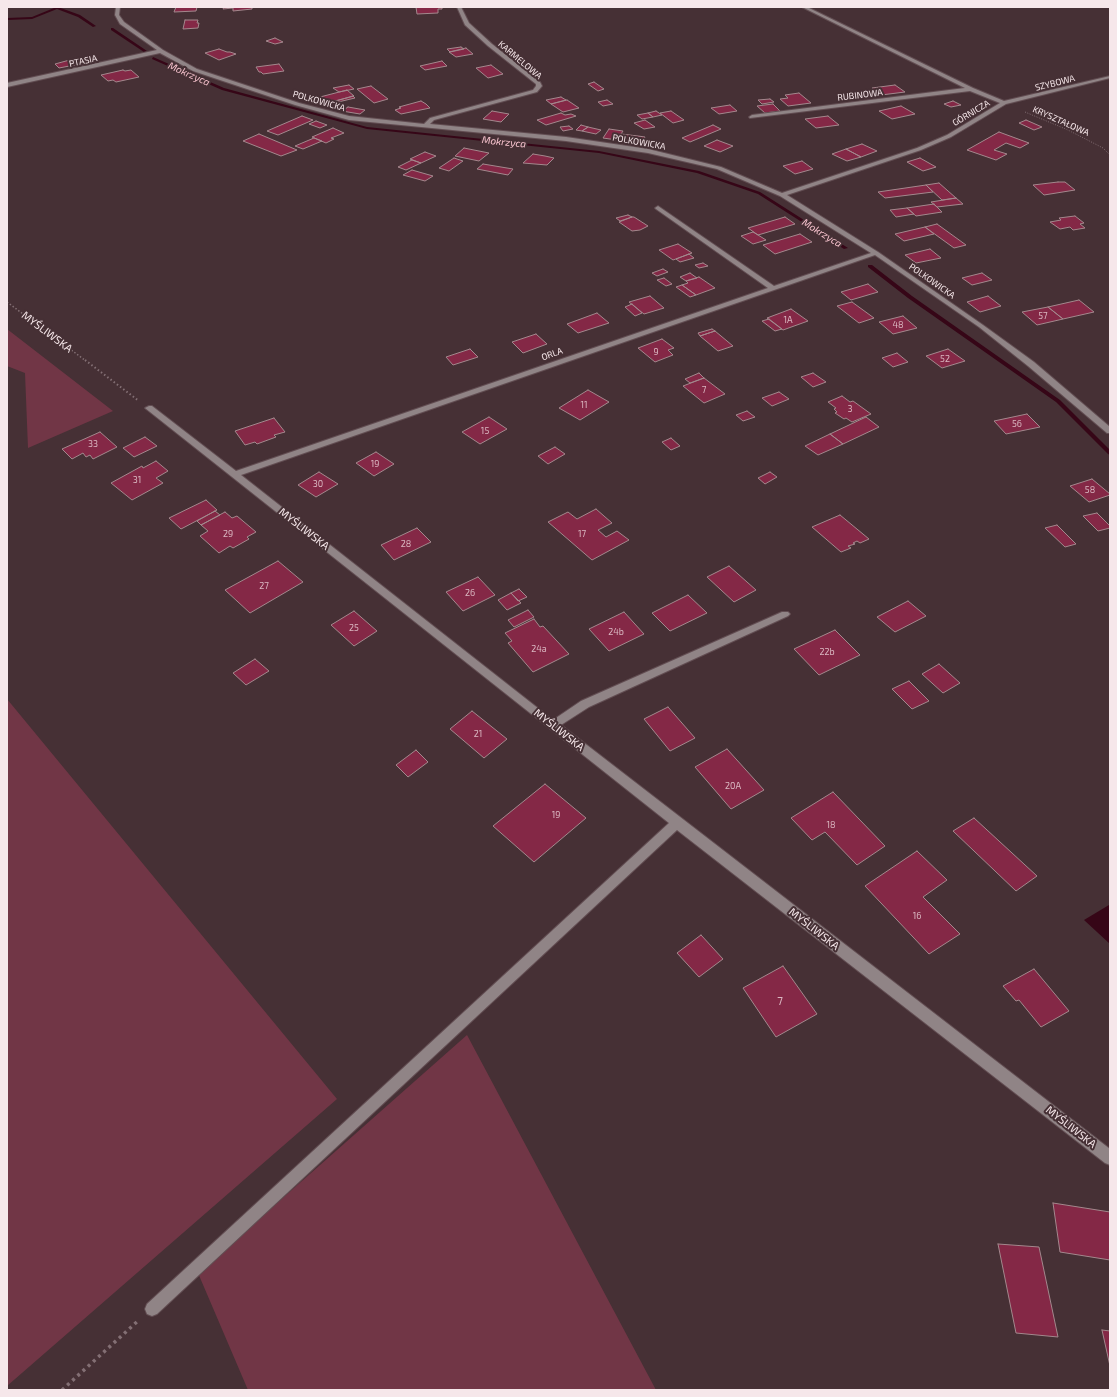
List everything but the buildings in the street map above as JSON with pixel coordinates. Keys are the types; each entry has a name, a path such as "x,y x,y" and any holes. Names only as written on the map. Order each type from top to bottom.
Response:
{"street":[{"name":"POLKOWICKA","path":"118,7 117,15 122,23 161,52 195,70 296,104 350,118 566,139 648,151 719,168 782,195 876,253 981,326 1031,364 1110,431"},
{"name":"KARMELOWA","path":"425,126 432,119 535,91 539,86 538,83 490,45 467,24 462,17 460,7"},
{"name":"GÓRNICZA","path":"804,7 1004,104"},
{"name":"PTASIA","path":"7,85 161,52"},
{"name":"SZYBOWA","path":"1004,104 1110,77"},
{"name":"RUBINOWA","path":"752,117 971,89"},
{"name":"GÓRNICZA","path":"782,195 920,149 949,136 1004,104"},
{"path":"658,208 774,288"},
{"name":"ORLA","path":"235,474 876,253"},
{"name":"MYŚLIWSKA","path":"148,408 235,474 677,823 1110,1158"},
{"path":"553,725 585,704 785,614"},
{"path":"152,1309 677,823"}],"path":[{"name":"KRYSZTAŁOWA","path":"1004,104 1068,130 1103,148 1110,155"},
{"name":"MYŚLIWSKA","path":"7,302 148,408"},
{"path":"62,1390 152,1309"}],"shaded area":[{"path":"7,329 113,411 28,448 25,373 7,366"},
{"path":"7,699 337,1099 7,1386"},
{"path":"1109,905 1110,907 1110,944 1084,920"},
{"path":"467,1035 656,1390 248,1390 198,1273"}],"waterway":[{"path":"7,19 32,18 56,8"},
{"name":"Mokrzyca","path":"56,8 79,16 94,26"},
{"name":"Mokrzyca","path":"112,29 145,51"},
{"name":"Mokrzyca","path":"153,58 223,89 367,128 599,152 698,172 759,193 846,248"},
{"name":"Mokrzyca","path":"870,266 910,297 1058,401 1110,453"}]}
